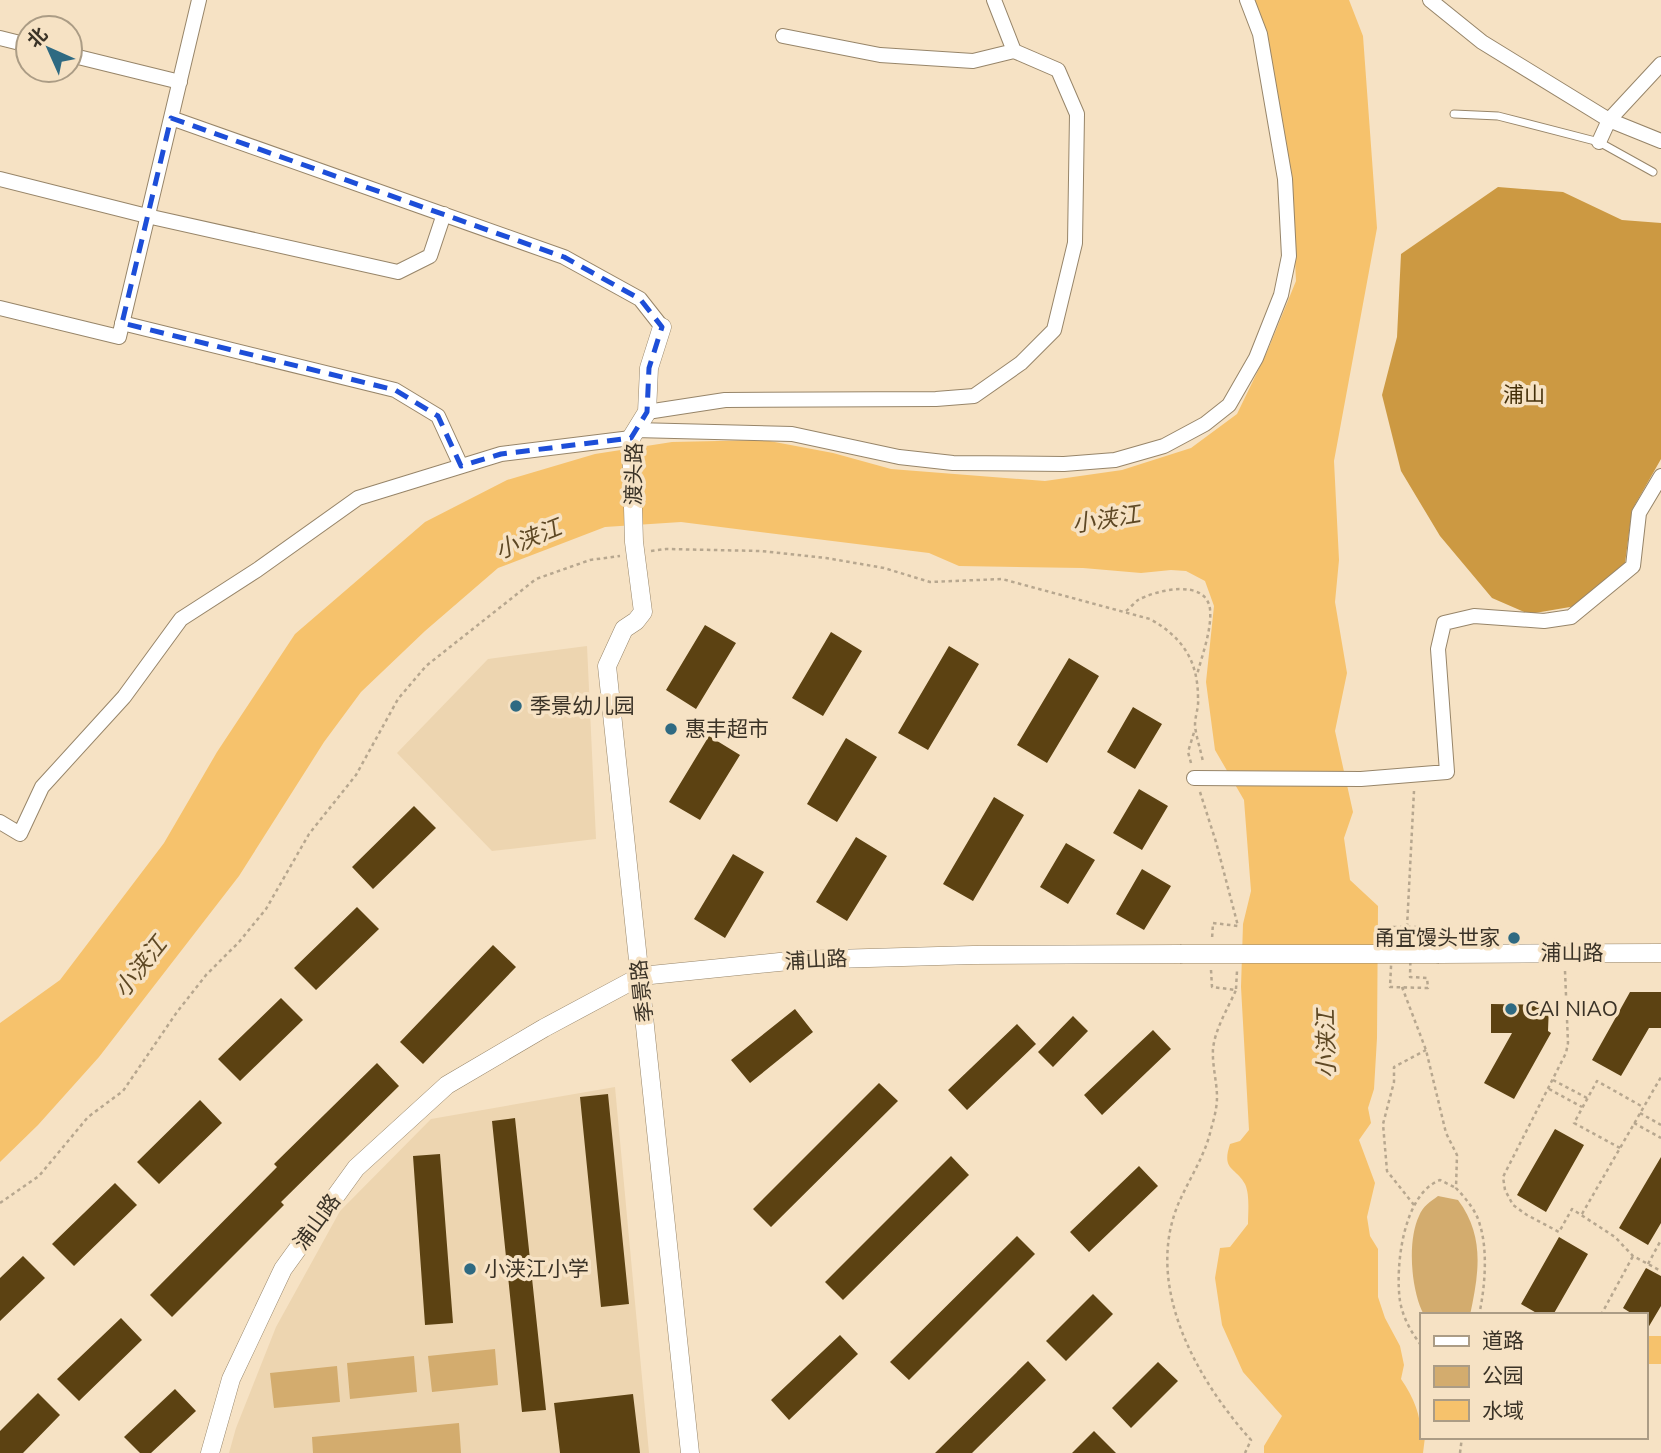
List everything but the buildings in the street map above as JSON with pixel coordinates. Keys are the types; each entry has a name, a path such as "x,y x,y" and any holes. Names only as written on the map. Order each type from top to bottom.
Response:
{"street":[{"path":"0,308 119,337 199,0"},
{"path":"994,0 1014,51"},
{"path":"0,822 20,834 42,787 124,697 181,619 257,570 358,498 501,454 633,434 792,434 899,457 953,463 1064,464 1115,460 1164,446 1205,424 1229,405 1256,358 1281,295 1289,256 1283,167 1260,34 1247,0"},
{"path":"1430,0 1482,42 1609,120 1661,141"},
{"path":"647,412 725,400 936,399 974,396 1021,362 1054,330 1075,243 1077,114 1058,70 1014,51 973,61 880,55 783,36"},
{"path":"84,58 180,82"},
{"path":"1599,142 1609,120 1661,64"},
{"path":"171,118 564,257 640,299 662,327"},
{"path":"0,180 398,272 430,256 444,214"},
{"path":"122,323 395,390 438,416 461,466"},
{"name":"渡头路","path":"635,548 633,434 647,412 649,368 662,327"},
{"path":"1207,779 1361,779 1447,772 1438,649 1444,624 1474,616 1544,621 1571,617 1633,566 1639,513 1661,476"},
{"name":"季景路","path":"635,548 643,612 624,629 607,666 690,1453"},
{"name":"浦山路","path":"210,1453 231,1379 283,1269 356,1168 447,1085 640,976 799,960 973,955 1661,953"}],"lane":[{"path":"1454,114 1498,116 1599,142 1653,172"}],"path":[{"path":"0,1203 38,1176 88,1117 123,1091 206,975 239,942 266,909 309,834 356,775 398,699 426,666 536,579 590,560 635,548 761,551 884,568 930,582 1002,579 1101,608 1126,611 1169,630 1189,654 1197,675 1199,700 1188,752 1207,779"},
{"path":"1126,611 1137,601 1166,591 1187,589 1201,594 1210,606 1209,623 1197,675"},
{"path":"1195,726 1207,779 1216,842 1238,926 1213,923 1212,987 1236,990 1213,1049 1217,1099 1208,1143 1176,1209 1168,1258 1174,1306 1181,1327 1193,1356 1213,1390 1232,1419 1251,1440 1245,1453"},
{"path":"1407,927 1414,773"},
{"path":"1390,987 1428,988 1427,978 1410,977 1410,954 1411,937 1430,937 1430,928 1393,927"},
{"path":"1564,953 1568,1043 1553,1080 1503,1177 1505,1190 1513,1205 1559,1232 1572,1209 1582,1214 1615,1237 1633,1256 1661,1271"},
{"path":"1402,987 1426,1050 1446,1133 1457,1154 1456,1188"},
{"path":"1415,1206 1387,1171 1383,1124 1394,1082 1394,1067 1426,1050"},
{"path":"1582,1214 1661,1077"},
{"path":"1553,1080 1587,1098"},
{"path":"1620,1149 1574,1123 1587,1098 1597,1081 1644,1107"},
{"path":"1548,1088 1582,1107"},
{"path":"1640,1113 1661,1125"},
{"path":"1634,1123 1661,1138"},
{"path":"1420,1343 1406,1322 1400,1302 1399,1277 1403,1235 1424,1189 1440,1180 1456,1188 1476,1214 1483,1238 1479,1313"},
{"path":"1648,1264 1661,1240"},
{"path":"1602,1313 1633,1256"}],"highlighted area":[{"path":"171,118 564,257 640,299 662,327 649,368 647,412 631,438 501,454 461,466 438,416 395,390 122,323"}],"shaded area":[{"name":"季景幼儿园","path":"587,646 596,839 492,851 397,753 488,659"},
{"name":"小浃江小学","path":"615,1087 649,1453 229,1453 236,1428 276,1327 340,1211 431,1119"}],"green space":[{"name":"浦山","path":"1498,187 1563,192 1622,220 1661,223 1661,459 1632,510 1624,571 1576,606 1529,614 1492,598 1440,536 1401,471 1382,395 1397,337 1401,254"},
{"path":"1438,1196 1458,1200 1473,1227 1478,1255 1470,1313 1423,1313 1420,1305 1414,1280 1412,1252 1415,1226 1427,1204"},
{"path":"495,1349 498,1385 432,1392 428,1356"},
{"path":"414,1356 417,1392 350,1399 347,1363"},
{"path":"337,1366 340,1402 274,1408 270,1373"},
{"path":"459,1423 461,1453 313,1453 312,1437"}],"water":[{"name":"小浃江","path":"1254,0 1349,0 1363,36 1377,228 1334,461 1339,560 1335,602 1347,673 1335,731 1353,812 1344,838 1350,880 1378,906 1374,1089 1368,1108 1371,1123 1359,1140 1375,1183 1367,1217 1370,1236 1378,1249 1378,1297 1385,1318 1400,1346 1404,1365 1401,1379 1416,1407 1420,1421 1420,1439 1425,1439 1423,1453 1264,1453 1264,1446 1282,1416 1243,1372 1222,1325 1215,1278 1220,1248 1230,1247 1248,1224 1247,1188 1227,1159 1230,1144 1240,1141 1249,1130 1241,987 1243,924 1251,891 1244,800 1215,750 1206,682 1214,606 1205,581 1186,571 1141,573 1083,568 959,566 929,553 681,522 605,527 498,568 425,631 361,692 324,742 239,876 99,1057 38,1125 0,1162 0,1023 60,980 164,843 217,752 295,634 425,522 507,480 595,454 672,442 764,440 833,453 891,469 1045,481 1122,470 1191,448 1237,414 1267,352 1296,281 1291,174"}],"waterway":[{"path":"1647,1350 1661,1350"}],"place":[{"name":"季景幼儿园","path":"516,706"},
{"name":"惠丰超市","path":"671,729"},
{"name":"甬宜馒头世家","path":"1514,938"},
{"name":"CAI NIAO","path":"1511,1009"},
{"name":"小浃江小学","path":"470,1269"}]}
